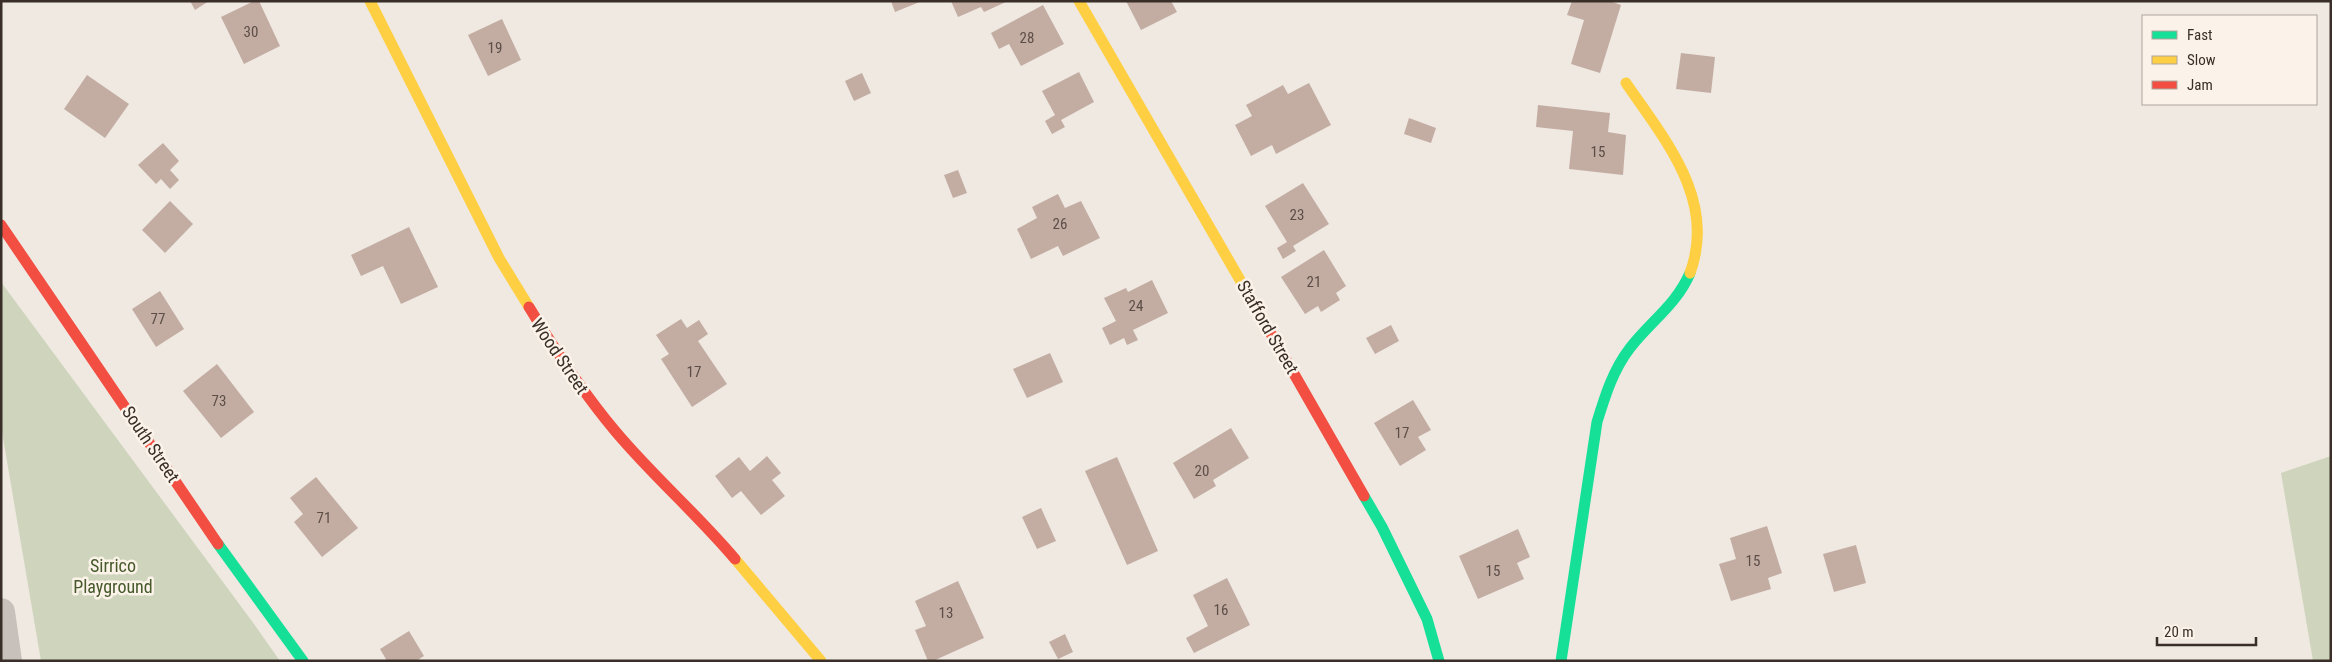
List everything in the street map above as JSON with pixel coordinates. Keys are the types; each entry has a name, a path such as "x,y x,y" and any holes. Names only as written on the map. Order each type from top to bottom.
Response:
{"street":[{"name":"Wood Street","path":"370,1 495,250 526,306 554,349 616,432 710,529 821,661"},
{"name":"Stafford Street","path":"1079,1 1382,527 1426,619 1440,661"},
{"path":"1561,661 1597,422 1605,394 1630,348 1682,290 1691,270 1697,248 1699,226 1696,204 1660,135 1626,83"},
{"name":"South Street","path":"1,225 220,546 303,661"},
{"path":"1,612 8,661"}],"green space":[{"name":"Sirrico Playground","path":"1,282 280,661 41,661 1,426"},
{"path":"2331,456 2331,661 2313,661 2281,473"}],"building":[{"path":"190,1 209,1 195,10"},
{"path":"254,1 259,1 280,46 244,64 221,17"},
{"path":"891,1 922,1 895,12"},
{"path":"951,1 1008,1 984,12 981,7 958,17"},
{"path":"1126,1 1171,1 1177,12 1141,30"},
{"path":"1572,1 1610,1 1621,5 1600,73 1571,64 1584,20 1567,15"},
{"path":"1043,5 1064,44 1021,66 1009,44 999,49 991,33"},
{"path":"502,19 521,60 488,76 468,35"},
{"path":"1681,53 1715,57 1711,93 1676,89"},
{"path":"1079,72 1094,102 1061,120 1065,127 1052,134 1045,121 1055,115 1042,91"},
{"path":"862,73 871,93 854,101 845,81"},
{"path":"87,75 129,104 105,138 64,109"},
{"path":"1309,83 1331,125 1276,154 1272,145 1251,156 1235,125 1252,116 1246,105 1283,85 1288,94"},
{"path":"1538,105 1610,113 1608,132 1626,135 1623,175 1569,169 1573,131 1536,127"},
{"path":"1409,118 1436,128 1431,143 1404,134"},
{"path":"163,143 179,161 170,170 179,180 170,189 161,179 156,184 138,165"},
{"path":"958,170 967,193 953,198 944,175"},
{"path":"1303,183 1329,224 1293,246 1296,251 1283,259 1277,248 1287,242 1265,206"},
{"path":"1058,194 1065,208 1081,201 1100,238 1063,256 1058,246 1031,259 1017,229 1037,218 1032,207"},
{"path":"170,201 193,224 165,253 142,230"},
{"path":"409,227 438,287 401,304 383,266 361,276 351,255"},
{"path":"1324,250 1346,286 1336,293 1340,300 1321,312 1318,306 1305,314 1281,277"},
{"path":"1152,280 1168,313 1133,330 1138,340 1127,345 1124,338 1110,345 1102,328 1116,321 1104,298 1126,288 1128,292"},
{"path":"160,291 184,329 156,347 132,309"},
{"path":"681,319 687,328 699,320 708,334 698,341 727,384 692,407 661,359 669,354 656,335"},
{"path":"1391,325 1399,341 1375,354 1366,338"},
{"path":"1050,353 1063,382 1027,398 1013,369"},
{"path":"217,364 254,412 221,438 183,391"},
{"path":"1413,400 1431,430 1418,437 1426,450 1400,466 1374,423"},
{"path":"1231,428 1249,458 1213,480 1216,486 1194,499 1173,463"},
{"path":"767,456 781,473 772,480 785,496 761,515 741,491 732,498 715,476 739,457 750,471"},
{"path":"1117,457 1158,551 1127,565 1085,471"},
{"path":"316,477 358,528 322,557 294,522 303,514 290,498"},
{"path":"1041,508 1056,541 1037,549 1022,517"},
{"path":"1767,526 1782,573 1768,578 1771,589 1731,601 1719,564 1736,559 1730,538"},
{"path":"1518,529 1530,557 1517,563 1524,579 1478,599 1459,556"},
{"path":"1856,545 1866,583 1834,592 1823,554"},
{"path":"1227,578 1250,625 1194,653 1186,638 1208,626 1193,595"},
{"path":"958,581 984,638 933,661 928,661 915,630 926,626 915,601"},
{"path":"409,631 424,656 416,661 387,661 380,649"},
{"path":"1065,634 1073,652 1058,659 1049,642"}],"traffic: fast":[{"path":"1561,661 1597,422 1603,403 1614,374 1624,356 1671,303 1685,284 1690,273"},
{"path":"1364,496 1382,527 1427,619 1439,661"},
{"path":"218,544 303,661"}],"traffic: slow":[{"path":"370,1 499,258 529,307"},
{"path":"1079,1 1266,325"},
{"path":"1626,83 1671,149 1683,172 1692,196 1697,221 1697,246 1690,273"},
{"path":"735,559 821,661"}],"traffic: jam":[{"path":"1,225 218,544"},
{"path":"529,307 570,371 604,417 630,448 735,559"},
{"path":"1266,325 1364,496"}]}
